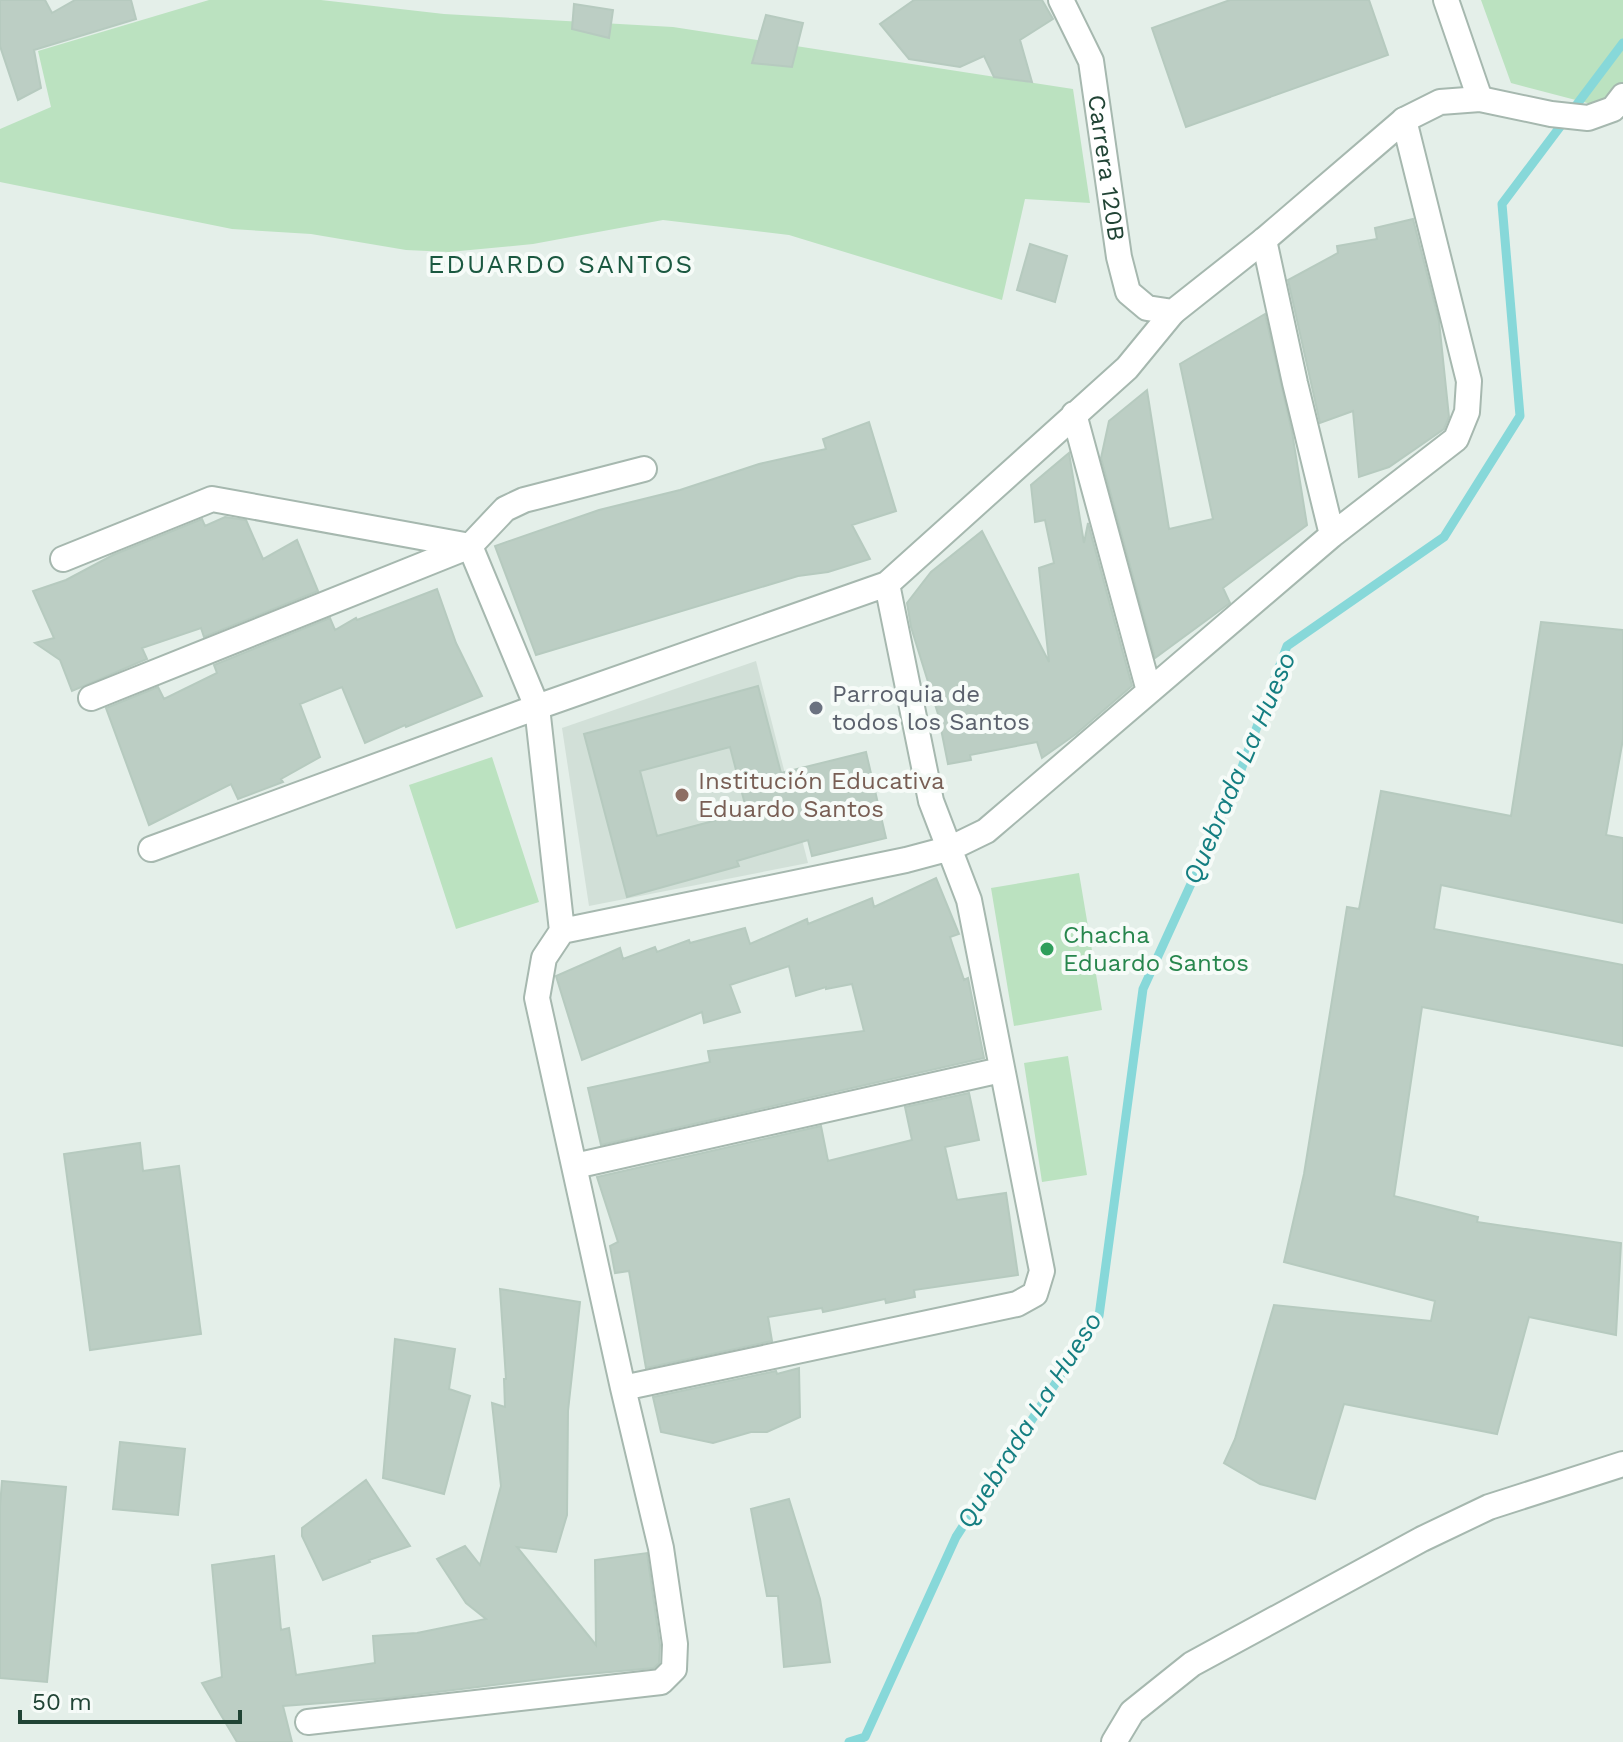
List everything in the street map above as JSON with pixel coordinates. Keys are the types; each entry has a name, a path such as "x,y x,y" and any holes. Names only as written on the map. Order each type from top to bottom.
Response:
{"street":[{"name":"Carrera 120B","path":"1061,0 1091,61 1119,257 1128,292 1147,308 1173,312"},
{"path":"1446,0 1480,99"},
{"path":"151,849 537,707 887,584 1127,368 1173,312 1264,240 1404,120 1440,102 1480,99 1551,114 1588,118 1613,109 1623,96"},
{"path":"562,931 906,860 951,848 986,831 1332,535 1456,439 1467,412 1469,381 1404,120"},
{"path":"1264,240 1332,535"},
{"path":"1074,414 1149,691"},
{"path":"91,698 470,546 505,509 524,500 644,469"},
{"path":"63,559 212,499 470,546"},
{"path":"308,1722 661,1682 674,1669 675,1644 661,1548 537,998 544,958 562,931 537,707 470,546"},
{"path":"623,1388 1017,1304 1035,1294 1042,1271 969,900 931,801 887,584"},
{"path":"575,1166 1001,1070"},
{"path":"1114,1742 1132,1712 1192,1664 1422,1539 1489,1507 1623,1464"}],"shaded area":[{"name":"Institución Educativa Eduardo Santos","path":"756,661 808,863 589,906 562,728"}],"green space":[{"path":"209,0 321,0 444,14 673,27 1073,89 1090,203 1025,199 1002,300 789,235 663,220 533,244 449,252 406,250 311,234 232,229 0,182 0,129 51,107 38,51"},
{"path":"1481,0 1623,0 1623,101 1614,110 1511,83"},
{"path":"492,757 539,902 456,929 409,785"},
{"name":"Chacha Eduardo Santos","path":"1079,873 1102,1010 1014,1026 991,888"},
{"path":"1068,1056 1087,1175 1042,1182 1024,1063"}],"building":[{"path":"0,0 45,0 52,13 75,0 131,0 136,19 34,50 41,88 18,100 0,46"},
{"path":"914,0 1042,0 1053,19 1020,40 1032,82 994,77 984,56 960,67 909,59 880,24"},
{"path":"1230,0 1369,0 1388,55 1186,127 1152,28"},
{"path":"574,4 613,10 609,38 572,29"},
{"path":"766,15 803,23 792,67 752,63"},
{"path":"1413,219 1439,321 1449,417 1444,429 1389,467 1359,477 1353,411 1320,423 1288,280 1338,253 1337,246 1377,239 1375,228"},
{"path":"1030,244 1067,256 1055,302 1017,290"},
{"path":"1265,314 1292,432 1307,525 1223,588 1230,603 1155,658 1101,458 1109,421 1147,390 1169,529 1213,519 1180,364"},
{"path":"869,422 896,511 852,525 870,559 828,572 798,576 536,655 495,546 599,510 680,490 759,464 826,449 823,439"},
{"path":"1069,453 1084,543 1088,523 1132,686 1076,734 1042,758 1037,742 970,755 971,760 948,764 938,714 911,627 907,603 931,572 982,531 1049,662 1039,568 1054,563 1045,520 1035,522 1031,485"},
{"path":"225,517 246,520 263,559 297,540 318,591 204,637 201,628 142,648 147,659 72,691 60,660 35,643 54,638 33,591 66,580 113,555 202,519 205,526"},
{"path":"437,589 456,643 482,696 365,743 342,687 300,704 320,757 281,779 283,782 238,799 231,784 149,825 106,708 158,687 164,699 217,673 214,665 330,618 335,630 356,618"},
{"path":"1541,622 1623,630 1623,739 1606,835 1623,838 1623,923 1441,885 1434,929 1623,965 1623,1046 1422,1007 1394,1196 1478,1217 1477,1222 1621,1243 1616,1335 1529,1317 1497,1434 1344,1404 1315,1499 1260,1484 1224,1463 1235,1439 1274,1305 1431,1321 1435,1301 1284,1262 1304,1174 1347,907 1359,909 1381,791 1511,816"},
{"path":"758,686 781,773 866,752 886,838 812,856 808,840 737,861 739,866 627,897 584,734","holes":["730,747 747,812 657,836 640,771"]},
{"path":"936,878 959,934 950,937 964,980 968,978 984,1058 601,1145 588,1088 710,1062 708,1051 864,1031 852,984 826,987 796,996 789,966 730,985 740,1012 704,1023 702,1012 582,1060 556,976 620,948 623,959 655,947 657,952 689,940 690,943 745,928 750,944 807,919 808,924 872,898 874,907"},
{"path":"969,1093 979,1140 945,1147 957,1200 1006,1193 1018,1275 914,1290 915,1297 886,1303 885,1299 823,1312 822,1308 768,1317 772,1341 646,1368 629,1271 615,1273 610,1246 618,1242 597,1177 821,1126 828,1161 912,1140 905,1107"},
{"path":"140,1143 143,1171 179,1166 201,1334 90,1350 64,1154"},
{"path":"500,1289 580,1302 568,1411 567,1515 556,1552 517,1547 596,1645 595,1560 647,1553 660,1645 659,1663 654,1668 389,1698 283,1706 292,1742 237,1742 202,1683 222,1677 212,1565 274,1556 281,1630 289,1628 296,1675 375,1663 373,1636 417,1633 486,1619 466,1603 437,1559 465,1546 480,1565 501,1486 492,1403 505,1407"},
{"path":"395,1339 455,1349 449,1389 470,1396 444,1494 383,1478"},
{"path":"799,1368 800,1417 767,1432 751,1432 713,1443 661,1432 653,1397"},
{"path":"120,1442 185,1449 178,1515 113,1509"},
{"path":"366,1480 410,1546 323,1580 302,1536 302,1528"},
{"path":"2,1481 66,1487 47,1682 0,1678"},
{"path":"789,1499 820,1599 830,1662 784,1667 778,1596 767,1596 751,1509"}],"waterway":[{"name":"Quebrada La Hueso","path":"849,1742 865,1737 956,1537 1099,1316 1143,989 1232,794 1287,646 1444,537 1520,416 1502,204 1623,43"}],"place":[{"name":"Parroquia de todos los Santos","path":"816,708"},
{"name":"Institución Educativa Eduardo Santos","path":"682,795"},
{"name":"Chacha Eduardo Santos","path":"1047,949"}],"district":[{"name":"EDUARDO SANTOS","path":"561,264"}]}
